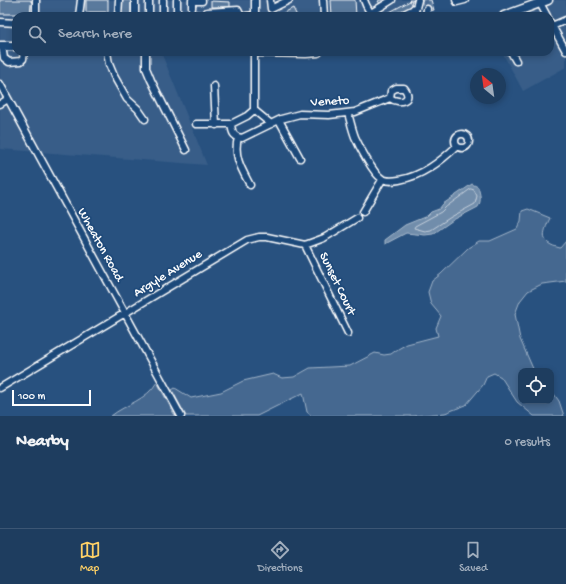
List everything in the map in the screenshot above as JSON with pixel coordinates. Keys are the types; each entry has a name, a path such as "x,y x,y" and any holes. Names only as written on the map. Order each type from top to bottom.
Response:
{"main road":[{"path":"515,12 544,1"},
{"path":"1,46 12,46"}],"street":[{"path":"36,0 36,12"},
{"path":"80,12 81,0"},
{"path":"118,12 119,0"},
{"path":"135,0 135,12"},
{"path":"149,0 149,12"},
{"path":"162,0 163,12"},
{"path":"177,0 177,12"},
{"path":"192,8 192,0 202,1"},
{"path":"255,0 255,12"},
{"path":"270,0 271,12"},
{"path":"271,9 290,0"},
{"path":"323,0 323,12"},
{"path":"364,0 370,12"},
{"path":"375,12 392,0"},
{"path":"407,12 416,8 418,0"},
{"path":"456,0 457,2 465,0"},
{"path":"544,1 546,12"},
{"path":"414,8 416,12"},
{"path":"207,12 238,10 239,12"},
{"path":"554,23 566,20"},
{"path":"0,22 12,23"},
{"path":"554,29 566,51"},
{"path":"1,46 4,58 9,62 21,61 24,59 24,56"},
{"path":"108,56 114,76 127,99 138,109 145,119"},
{"path":"146,56 146,68 151,80 186,150"},
{"path":"254,56 254,110"},
{"path":"514,56 516,60"},
{"name":"Wheaton Road","path":"0,84 181,416"},
{"path":"214,86 216,125"},
{"name":"Veneto","path":"238,138 245,138 279,120 300,114 355,112 390,98"},
{"path":"0,104 8,99"},
{"path":"254,110 271,124"},
{"path":"196,124 231,124 254,110"},
{"path":"348,112 354,136 375,173 382,180 390,181 408,178 424,172 443,159 457,146"},
{"path":"279,120 300,158"},
{"path":"231,124 233,134 238,138 236,147 237,156 250,186"},
{"path":"363,212 382,180"},
{"path":"305,245 324,238 357,218"},
{"name":"Argyle Avenue","path":"0,388 247,240 267,237 305,245"},
{"name":"Sunset Court","path":"305,245 348,333"}],"shaded area":[{"path":"0,0 254,0 254,12 12,12 12,44 0,44"},
{"path":"257,0 416,0 422,12 257,12"},
{"path":"552,0 566,0 566,41 563,43 554,26 554,12 547,12 542,4"},
{"path":"539,5 543,12 519,12"},
{"path":"554,32 566,55 566,67 523,91 504,56 554,56"},
{"path":"0,48 12,48 12,56 163,56 207,165 0,149"},
{"path":"528,209 550,218 544,234 544,238 549,244 560,248 566,241 566,281 542,284 528,291 520,301 515,314 520,339 533,368 518,368 518,403 501,377 494,373 487,376 483,385 466,405 445,413 413,416 312,416 307,412 303,393 257,416 186,416 172,390 175,388 191,398 221,392 243,381 273,374 282,378 294,377 310,368 350,366 375,353 384,355 391,354 407,344 438,336 436,328 441,316 431,304 428,292 432,281 468,248 479,241 490,241 517,229 521,221 522,211"},
{"path":"157,382 175,416 111,416 142,398"},
{"path":"554,394 559,401 564,416 534,416 519,404 554,404"}],"water":[{"path":"472,184 478,187 480,199 478,207 453,220 433,234 425,235 406,233 385,244 385,240 405,225 427,216 431,212 439,209 443,204"}],"building":[{"path":"0,0 31,0 31,2 33,2 33,5 31,4 30,12 12,12 12,14 0,14"},
{"path":"86,0 108,0 108,12 86,12"},
{"path":"120,0 131,0 131,12 120,12"},
{"path":"331,0 355,0 356,12 332,12"},
{"path":"388,0 380,4 378,1"},
{"path":"409,0 414,0 411,2 413,6 402,12 390,12 410,1"},
{"path":"422,0 431,0 434,10 425,12"},
{"path":"211,1 230,2 230,7 211,7"},
{"path":"293,8 295,12 286,12"},
{"path":"184,11 200,11 200,12"}],"tunnel":[{"path":"425,0 427,9"}]}
